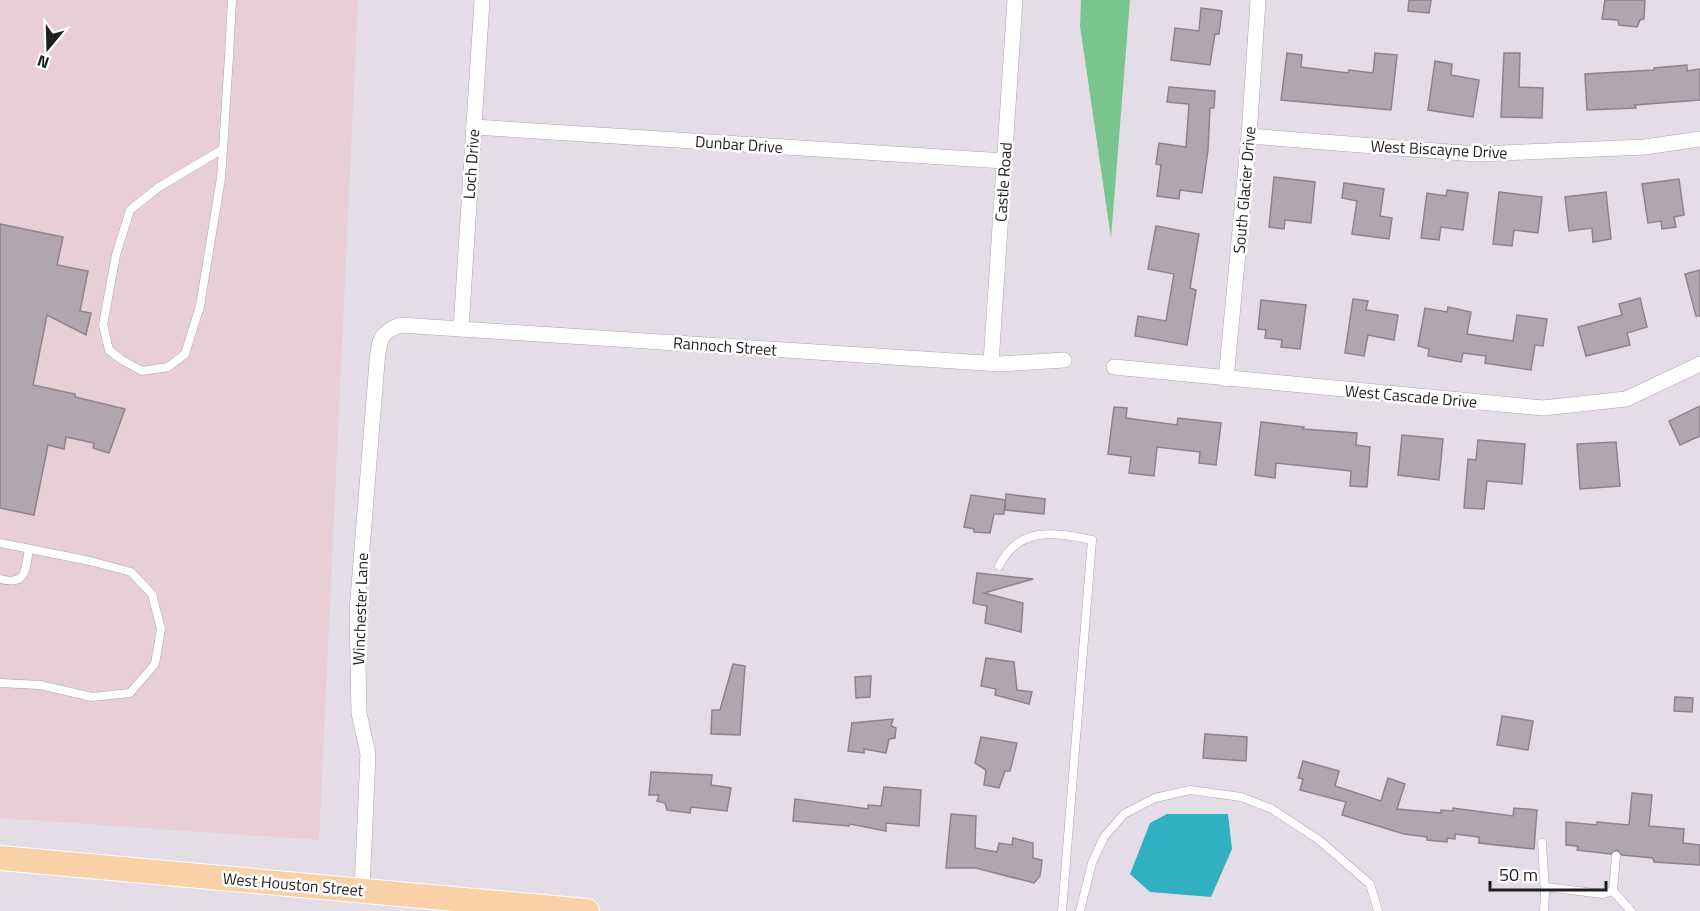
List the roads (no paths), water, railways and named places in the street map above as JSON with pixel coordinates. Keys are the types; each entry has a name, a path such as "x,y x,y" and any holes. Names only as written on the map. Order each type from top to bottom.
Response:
{"main road":[{"name":"West Houston Street","path":"0,858 586,911"}],"street":[{"name":"Loch Drive","path":"461,329 482,0"},
{"name":"Castle Road","path":"991,363 1015,0"},
{"name":"South Glacier Drive","path":"1226,379 1249,136 1258,0"},
{"name":"Dunbar Drive","path":"474,127 1004,161"},
{"name":"West Biscayne Drive","path":"1249,136 1475,154 1645,147 1700,139"},
{"name":"Rannoch Street","path":"386,330 400,325 991,363 1064,360"},
{"name":"Winchester Lane","path":"362,890 368,754 359,713 357,611 376,362 379,342 386,330"},
{"name":"West Cascade Drive","path":"1114,367 1543,408 1626,399 1700,364"}],"lane":[{"path":"223,149 159,187 130,210 116,255 103,325 110,350 142,371 168,367 185,354 200,306 221,178 223,149 232,0"},
{"path":"999,566 1007,551 1019,542 1039,534 1069,535 1092,540 1062,911"},
{"path":"0,543 90,561 131,572 152,594 161,629 155,664 130,693 92,697 40,685 0,683"},
{"path":"0,579 11,582 19,580 24,573 29,549"},
{"path":"1080,911 1092,863 1104,837 1124,814 1155,798 1190,790 1240,797 1272,809 1319,840 1370,884 1378,911"},
{"path":"1542,843 1544,911"},
{"path":"1616,856 1613,891 1631,911"},
{"path":"1545,887 1603,894 1613,891"}],"water":[{"path":"1167,814 1228,814 1232,849 1211,897 1150,892 1130,874 1150,823"}]}
